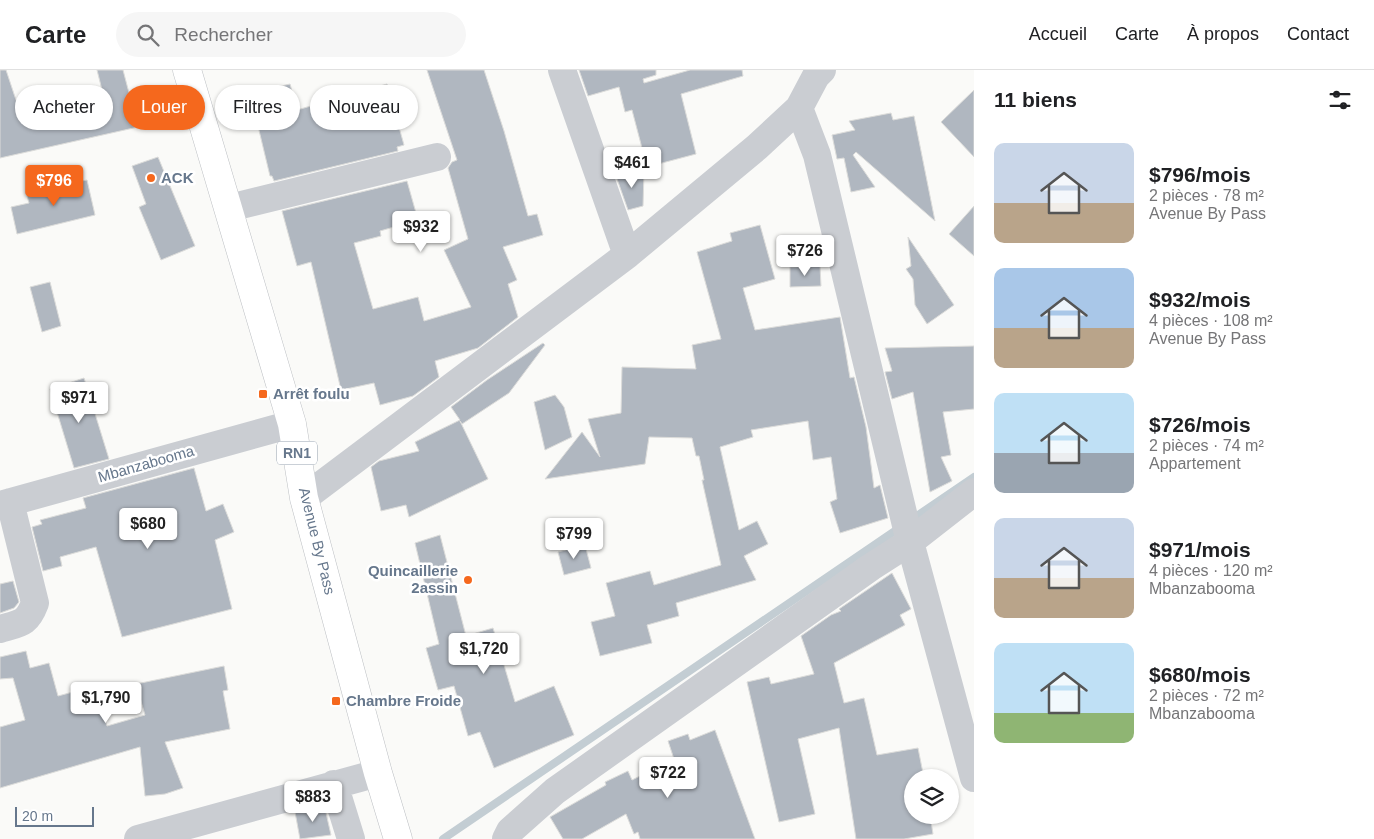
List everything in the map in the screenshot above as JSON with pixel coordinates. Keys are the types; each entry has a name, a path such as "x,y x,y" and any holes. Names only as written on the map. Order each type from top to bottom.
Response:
{"highway":[{"name":"Avenue By Pass","path":"189,70 292,424 304,498 378,773 398,839"}],"street":[{"path":"562,70 627,255"},
{"path":"304,498 627,255 757,147 799,108 817,72"},
{"path":"799,108 817,156 909,533 974,778"},
{"path":"229,208 437,157"},
{"name":"Mbanzabooma","path":"5,504 292,424"},
{"path":"506,839 510,831 555,791 871,567 909,533 974,492"},
{"path":"0,628 22,623 30,616 36,603 5,504"},
{"path":"138,839 378,773"},
{"path":"334,784 351,839"}],"building":[{"path":"0,70 6,70 15,97 15,130 113,130 113,85 101,85 97,70 123,70 127,85 123,85 123,130 125,130 0,158"},
{"path":"427,70 484,70 504,131 528,216 537,214 543,235 503,247 517,280 508,284 518,317 478,348 435,361 439,377 413,396 380,405 374,383 341,390 311,262 297,266 282,211 407,181 418,220 380,231 381,236 354,243 373,309 418,297 424,321 471,307 444,250 468,239 448,168 452,162 457,160"},
{"path":"579,70 656,70 656,75 643,79 644,83 690,70 742,70 743,76 681,94 696,154 647,167 632,110 625,112 619,87 588,96"},
{"path":"974,90 974,157 941,122"},
{"path":"310,106 310,130 400,130 404,145 397,147 398,151 274,181 272,176 270,176 259,130 300,130 300,109"},
{"path":"891,113 893,120 914,116 935,221 856,152 853,155 875,187 851,192 844,158 837,159 832,135 855,130 849,121"},
{"path":"158,157 195,246 161,260 139,207 146,204 132,166"},
{"path":"644,171 643,206 628,210 616,176"},
{"path":"87,180 95,215 17,234 11,207 29,203 27,196 49,191 48,188"},
{"path":"974,206 974,256 949,234"},
{"path":"760,225 775,279 743,288 755,330 840,317 850,378 854,377 866,427 874,488 880,485 888,518 840,533 830,502 837,499 831,457 813,460 808,421 751,430 753,437 720,447 739,530 757,521 768,544 744,556 756,580 676,603 679,616 647,625 652,643 600,656 591,622 615,616 606,583 650,571 654,585 721,565 702,480 704,480 699,456 696,456 692,438 649,437 645,464 545,479 582,432 600,457 588,419 621,413 622,367 696,369 692,345 721,339 697,252 732,241 730,233"},
{"path":"908,237 954,305 927,324 915,305 913,279 906,269 911,266"},
{"path":"820,266 821,286 790,287 790,267"},
{"path":"50,282 61,326 42,332 30,287"},
{"path":"543,343 545,345 509,393 462,424 460,421 488,479 409,517 406,505 381,511 371,467 379,461 419,451 415,442 460,420 451,407 487,380"},
{"path":"974,346 974,409 943,412 951,455 941,457 952,481 930,492 913,392 892,399 885,372 892,371 885,348"},
{"path":"84,378 109,459 74,468 50,389"},
{"path":"555,395 564,407 572,437 545,450 534,402"},
{"path":"194,468 206,511 223,504 234,532 215,540 232,609 122,637 96,547 60,557 62,566 43,571 32,527 42,524 40,520 86,508 83,498"},
{"path":"440,535 466,636 493,628 515,702 554,686 574,735 494,768 480,732 468,736 454,686 438,690 426,648 439,644 415,543"},
{"path":"585,545 591,568 564,575 558,552"},
{"path":"892,573 911,609 900,615 905,625 834,663 844,703 864,698 877,755 918,748 922,769 904,769 904,824 931,824 933,834 904,839 856,839 839,728 798,739 815,814 779,822 747,682 769,677 771,684 814,674 801,636 831,615 841,611 839,609"},
{"path":"13,581 19,602 14,608 0,613 0,584"},
{"path":"26,651 30,668 49,663 58,696 95,686 107,726 145,715 136,684 224,666 228,690 223,691 230,729 165,742 183,788 165,794 145,796 140,747 0,788 0,727 25,720 13,678 0,679 0,657"},
{"path":"715,730 755,839 640,839 638,832 634,834 626,814 582,839 563,839 550,817 606,785 605,782 628,771 632,780 674,759 668,741 688,734 690,740"},
{"path":"324,804 331,835 300,839 295,812"}],"waterway":[{"path":"443,839 974,477"}],"place":[{"name":"ACK","path":"151,178"},
{"name":"Arrêt foulu","path":"263,394"},
{"name":"Quincaillerie 2assin","path":"468,580"},
{"name":"Chambre Froide","path":"336,701"}]}
